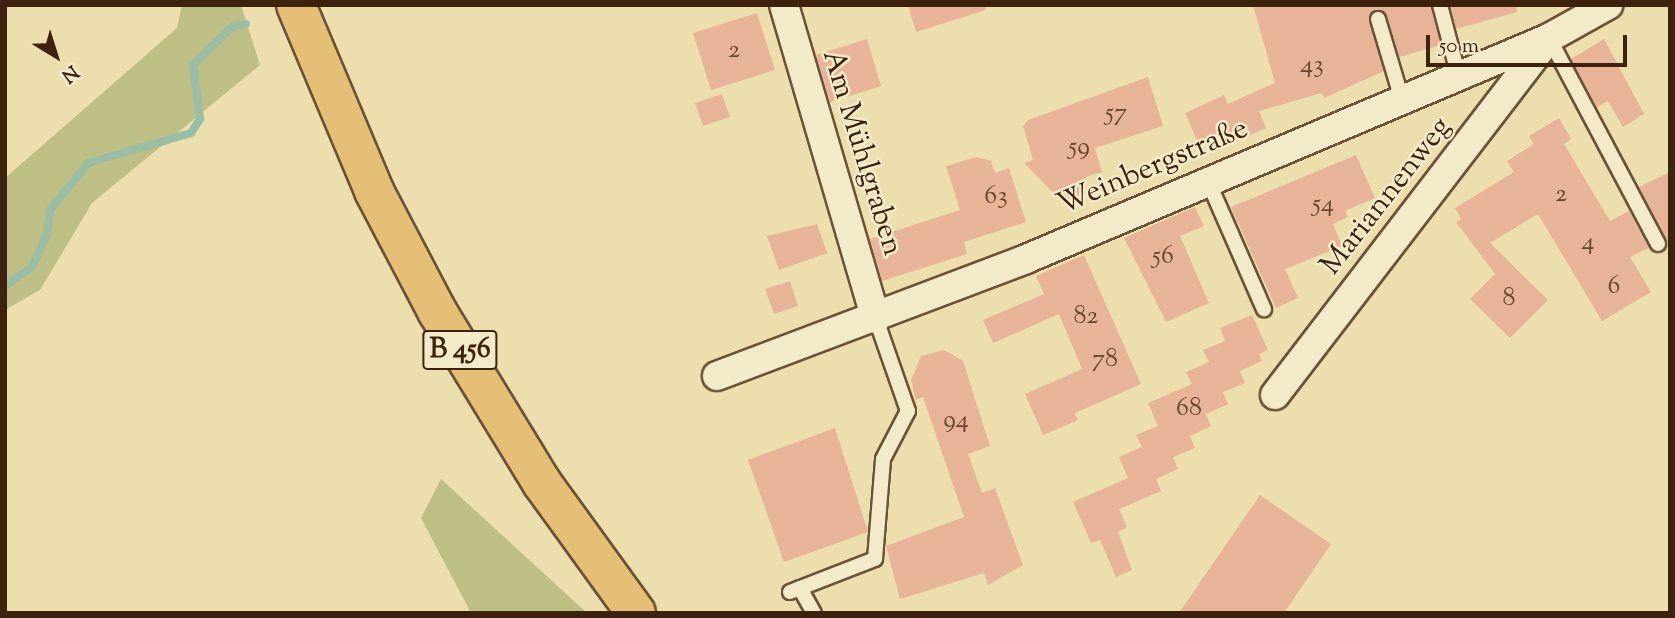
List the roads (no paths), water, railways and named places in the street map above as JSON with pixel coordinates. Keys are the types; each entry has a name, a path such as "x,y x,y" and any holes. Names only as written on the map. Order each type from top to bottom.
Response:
{"main road":[{"name":"B 456","path":"296,5 374,191 437,311 542,484 636,613"}],"street":[{"name":"Am Mühlgraben","path":"784,5 876,319"},
{"name":"Weinbergstraße","path":"717,376 876,319 1208,181 1401,96 1549,38 1599,7"},
{"name":"Mariannenweg","path":"1275,395 1549,38"}],"lane":[{"path":"1440,5 1458,73"},
{"path":"1378,19 1401,96"},
{"path":"1549,38 1658,244"},
{"path":"1208,181 1264,309"},
{"path":"814,613 795,590 875,559 883,458 908,411 876,319"}],"waterway":[{"path":"5,286 32,267 47,235 50,210 88,163 191,133 200,119 193,65 233,26 246,24"}]}
